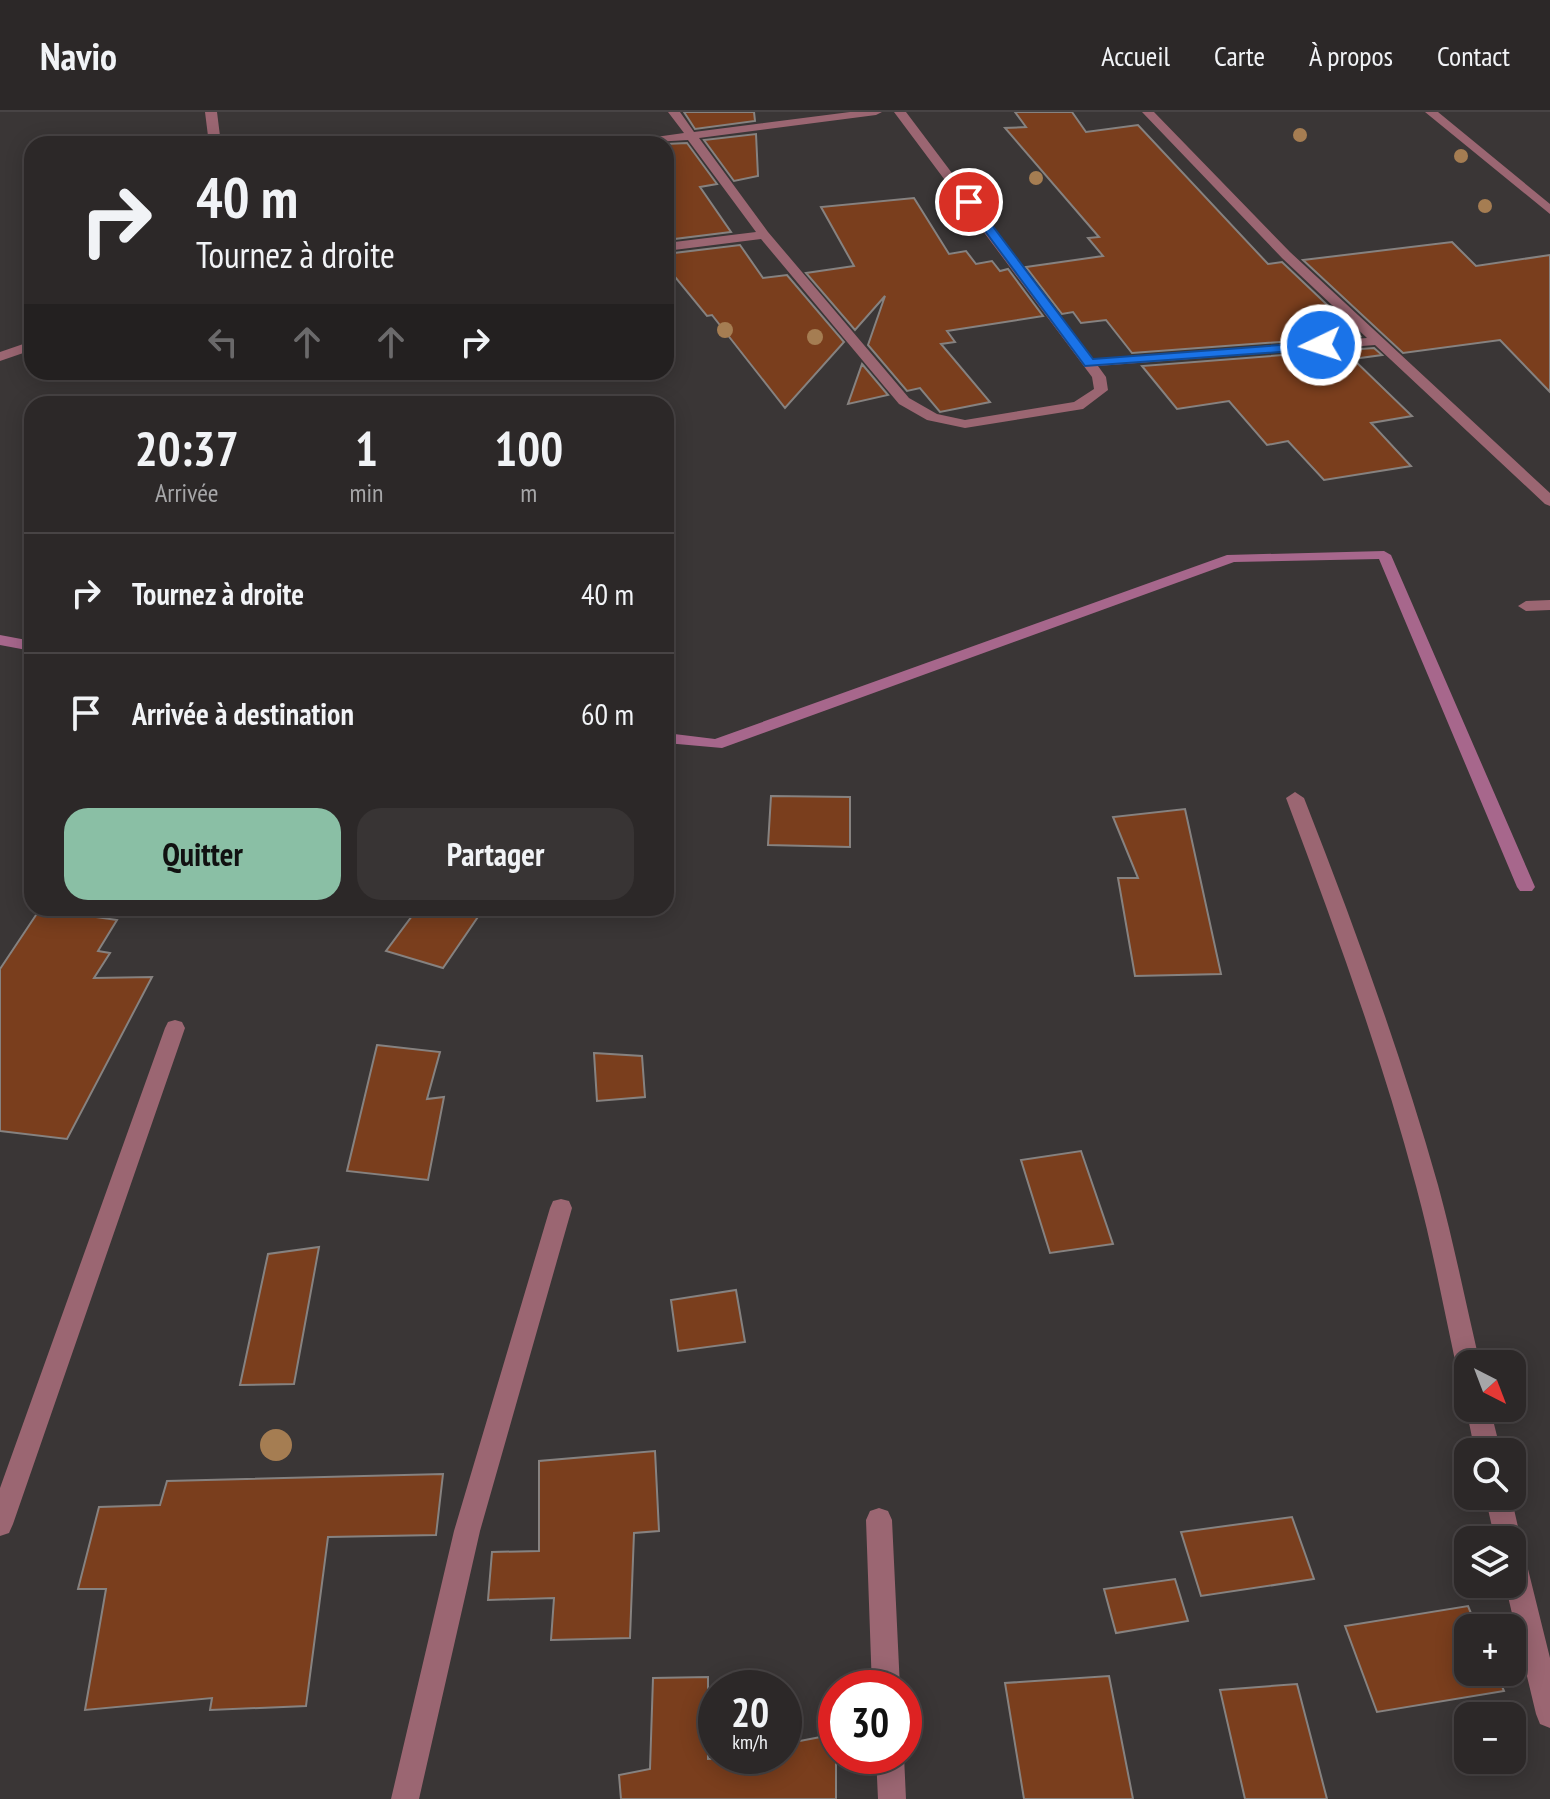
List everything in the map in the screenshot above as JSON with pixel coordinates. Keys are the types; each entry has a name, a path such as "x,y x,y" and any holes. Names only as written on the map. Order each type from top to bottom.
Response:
{"street":[{"path":"211,112 214,136"},
{"path":"674,112 764,235 904,401 932,417 965,424 1078,406 1101,390 1099,377 900,112"},
{"path":"674,138 876,112"},
{"path":"1148,112 1286,255 1550,501"},
{"path":"1431,112 1547,205"},
{"path":"674,246 764,235"},
{"path":"1089,363 1379,341"},
{"path":"0,357 24,348"},
{"path":"1526,606 1550,605"},
{"path":"1295,798 1347,932 1387,1054 1427,1187 1465,1350"},
{"path":"0,1524 175,1028"},
{"path":"405,1799 467,1531 561,1208"},
{"path":"879,1520 885,1670"},
{"path":"1522,1598 1550,1714"},
{"path":"891,1774 892,1799"}],"building":[{"path":"684,112 754,112 755,121 695,129"},
{"path":"1015,112 1072,112 1086,132 1138,125 1268,264 1282,262 1360,336 1132,353 1106,320 1081,323 1073,312 1062,314 1026,267 1103,256 1088,238 1099,237 1005,128 1026,127"},
{"path":"756,134 758,176 734,181 704,140"},
{"path":"687,143 717,184 700,187 731,232 674,239 674,144"},
{"path":"914,198 949,254 966,251 976,264 992,261 1000,271 1008,269 1043,316 947,331 955,342 941,344 990,402 940,412 920,388 907,391 868,345 885,296 855,330 806,273 854,266 821,207"},
{"path":"1452,242 1476,266 1550,255 1550,392 1500,340 1403,353 1303,260"},
{"path":"740,245 763,278 787,275 844,342 785,408 712,315 707,316 674,276 674,253"},
{"path":"1374,348 1382,355 1353,359 1412,416 1371,423 1411,466 1324,480 1288,441 1267,445 1229,401 1177,409 1142,366"},
{"path":"862,364 888,395 848,404"},
{"path":"771,796 850,797 850,847 768,845"},
{"path":"1185,809 1221,974 1135,976 1118,878 1138,878 1113,817"},
{"path":"35,916 89,916 117,920 98,951 110,953 94,978 152,977 67,1139 0,1131 0,969"},
{"path":"412,916 479,916 443,968 386,951"},
{"path":"377,1045 440,1052 427,1099 444,1097 428,1180 347,1171"},
{"path":"594,1053 642,1056 645,1097 597,1101"},
{"path":"1081,1151 1113,1244 1050,1253 1021,1160"},
{"path":"319,1247 294,1384 240,1385 268,1254"},
{"path":"736,1290 745,1342 678,1351 671,1300"},
{"path":"655,1451 659,1531 634,1533 630,1638 551,1640 554,1598 488,1600 492,1552 539,1551 539,1461"},
{"path":"443,1474 436,1535 328,1537 306,1706 210,1710 212,1698 85,1710 106,1589 78,1589 99,1507 160,1505 167,1481"},
{"path":"1292,1517 1314,1579 1201,1596 1181,1532"},
{"path":"1175,1579 1188,1621 1116,1633 1104,1589"},
{"path":"1468,1606 1471,1614 1454,1614 1454,1686 1502,1686 1504,1691 1377,1712 1345,1626"},
{"path":"1109,1676 1133,1799 1024,1799 1005,1683"},
{"path":"698,1677 698,1774 802,1774 802,1741 818,1737 818,1774 836,1774 836,1799 621,1799 619,1775 650,1769 653,1678"},
{"path":"1297,1684 1327,1799 1245,1799 1220,1690"}],"waterway":[{"path":"674,739 716,744 1232,558 1384,555 1526,887"},
{"path":"0,640 24,644"}],"route":[{"path":"969,202 1089,363 1321,345"}]}
